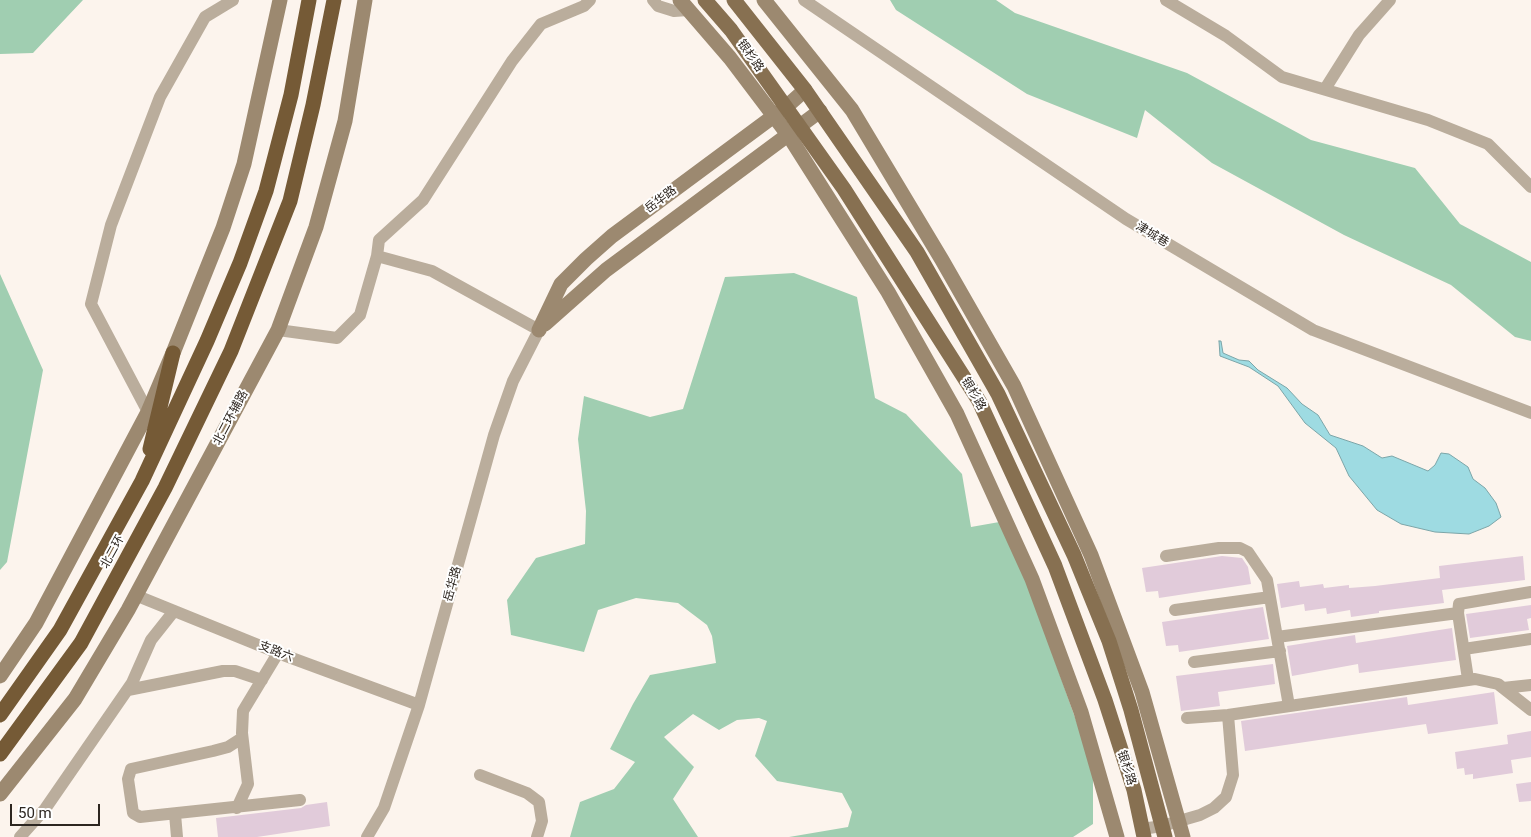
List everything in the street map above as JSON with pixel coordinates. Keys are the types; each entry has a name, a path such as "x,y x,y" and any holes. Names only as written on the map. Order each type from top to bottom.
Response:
{"highway":[{"name":"北二环","path":"0,715 60,630 142,482 207,341 240,263 266,192 291,95 309,0"},
{"name":"北二环","path":"0,754 81,643 165,488 231,350 290,201 313,105 334,0"},
{"path":"142,482 173,353"}],"main road":[{"name":"银杉路","path":"705,0 731,30 780,112 844,189 979,401 1055,566 1105,700 1134,790 1143,833"},
{"name":"银杉路","path":"734,0 805,90 917,252 1002,402 1074,554 1108,641 1131,710 1163,832"}],"street":[{"path":"148,412 92,304 111,225 160,96 205,17 233,0"},
{"path":"0,676 36,623 148,412 173,353 223,228 244,164 280,0"},
{"name":"北二环辅路","path":"0,794 74,699 135,595 278,330 316,227 345,122 365,0"},
{"path":"278,330 337,338 360,316 377,256 379,240 424,200 512,61 541,24 584,6 590,0"},
{"path":"653,0 658,6 674,11 684,5"},
{"path":"764,0 852,110 942,260 1014,386 1091,555 1142,692 1183,837"},
{"name":"津城巷","path":"804,0 1126,219 1313,330 1531,412"},
{"path":"1166,0 1226,36 1282,77 1428,120 1488,144 1531,186"},
{"path":"1324,89 1359,35 1390,0"},
{"name":"银杉路","path":"684,5 780,112"},
{"name":"岳华路","path":"367,837 384,808 420,705 494,435 513,381 561,284 612,236 780,112 805,90"},
{"name":"岳华路","path":"539,330 606,270 820,111"},
{"name":"银杉路","path":"795,131 957,414 1035,588 1081,712 1117,837"},
{"path":"377,256 432,271 539,330"},
{"path":"1166,556 1220,548 1240,548 1248,552 1267,580 1289,706"},
{"path":"1468,679 1458,613 1459,604 1531,592"},
{"name":"支路六","path":"135,595 278,653 420,705"},
{"path":"1175,610 1270,597"},
{"path":"20,837 45,809 128,690 143,662 151,640 174,611"},
{"path":"1277,637 1458,613"},
{"path":"1464,649 1531,639"},
{"path":"1194,662 1280,651"},
{"path":"237,808 248,784 242,738 241,722 243,710 278,653"},
{"path":"128,690 223,671 235,671 262,680"},
{"path":"1187,718 1228,715 1468,679 1485,680 1504,688 1531,710"},
{"path":"1504,688 1531,685"},
{"path":"1143,833 1163,832 1179,822 1214,808 1226,797 1233,775 1228,715"},
{"path":"242,738 228,747 131,769 128,779 133,813 140,817 300,800"},
{"path":"480,775 527,793 539,802 542,822 537,837"},
{"path":"174,814 177,837"}],"green space":[{"path":"0,0 83,0 33,53 0,54"},
{"path":"890,0 996,0 1015,13 1187,73 1311,140 1415,168 1460,224 1531,262 1531,341 1515,337 1451,285 1344,235 1212,163 1145,110 1137,138 1027,94 896,10"},
{"path":"794,273 857,297 875,398 906,414 962,474 971,527 1005,521 1093,768 1093,824 1073,837 789,837 848,827 852,812 842,793 777,781 755,756 767,721 759,718 737,720 719,730 693,714 664,737 694,767 673,799 698,837 570,837 580,802 614,789 635,762 610,749 650,675 716,663 712,636 707,625 678,603 636,598 598,610 584,652 511,635 507,600 536,558 585,544 586,511 578,439 584,396 650,417 683,409 725,277"},
{"path":"0,274 43,370 7,562 0,570"}],"water":[{"path":"1219,341 1221,341 1223,353 1239,360 1249,361 1258,370 1287,388 1302,404 1318,415 1330,435 1363,446 1382,458 1392,456 1428,471 1435,465 1441,453 1449,454 1468,467 1473,479 1485,488 1496,503 1501,517 1489,526 1469,534 1435,532 1401,524 1377,510 1349,476 1336,448 1305,423 1278,386 1249,367 1220,356"}],"building":[{"path":"1222,556 1242,558 1248,567 1251,584 1159,598 1158,591 1146,592 1142,568"},
{"path":"1523,556 1525,580 1442,590 1444,603 1379,611 1379,613 1351,617 1350,610 1327,614 1326,608 1305,611 1304,604 1281,608 1277,584 1299,581 1300,587 1323,584 1324,588 1349,585 1349,588 1375,586 1440,578 1439,566"},
{"path":"1531,605 1531,618 1527,619 1529,630 1470,638 1466,614"},
{"path":"1263,607 1269,639 1179,652 1178,645 1166,646 1162,622"},
{"path":"1452,628 1456,660 1359,673 1358,664 1292,676 1287,646 1355,635 1356,643"},
{"path":"1273,664 1275,684 1218,692 1220,706 1181,711 1176,676"},
{"path":"1494,692 1498,724 1428,734 1426,724 1245,751 1241,721 1407,697 1408,705"},
{"path":"1531,731 1531,757 1511,760 1513,773 1473,779 1473,774 1465,775 1464,768 1457,769 1455,752 1508,744 1507,735"},
{"path":"1531,782 1531,801 1519,802 1516,784"},
{"path":"327,802 330,826 257,837 218,837 216,818 301,808 306,805"}]}
